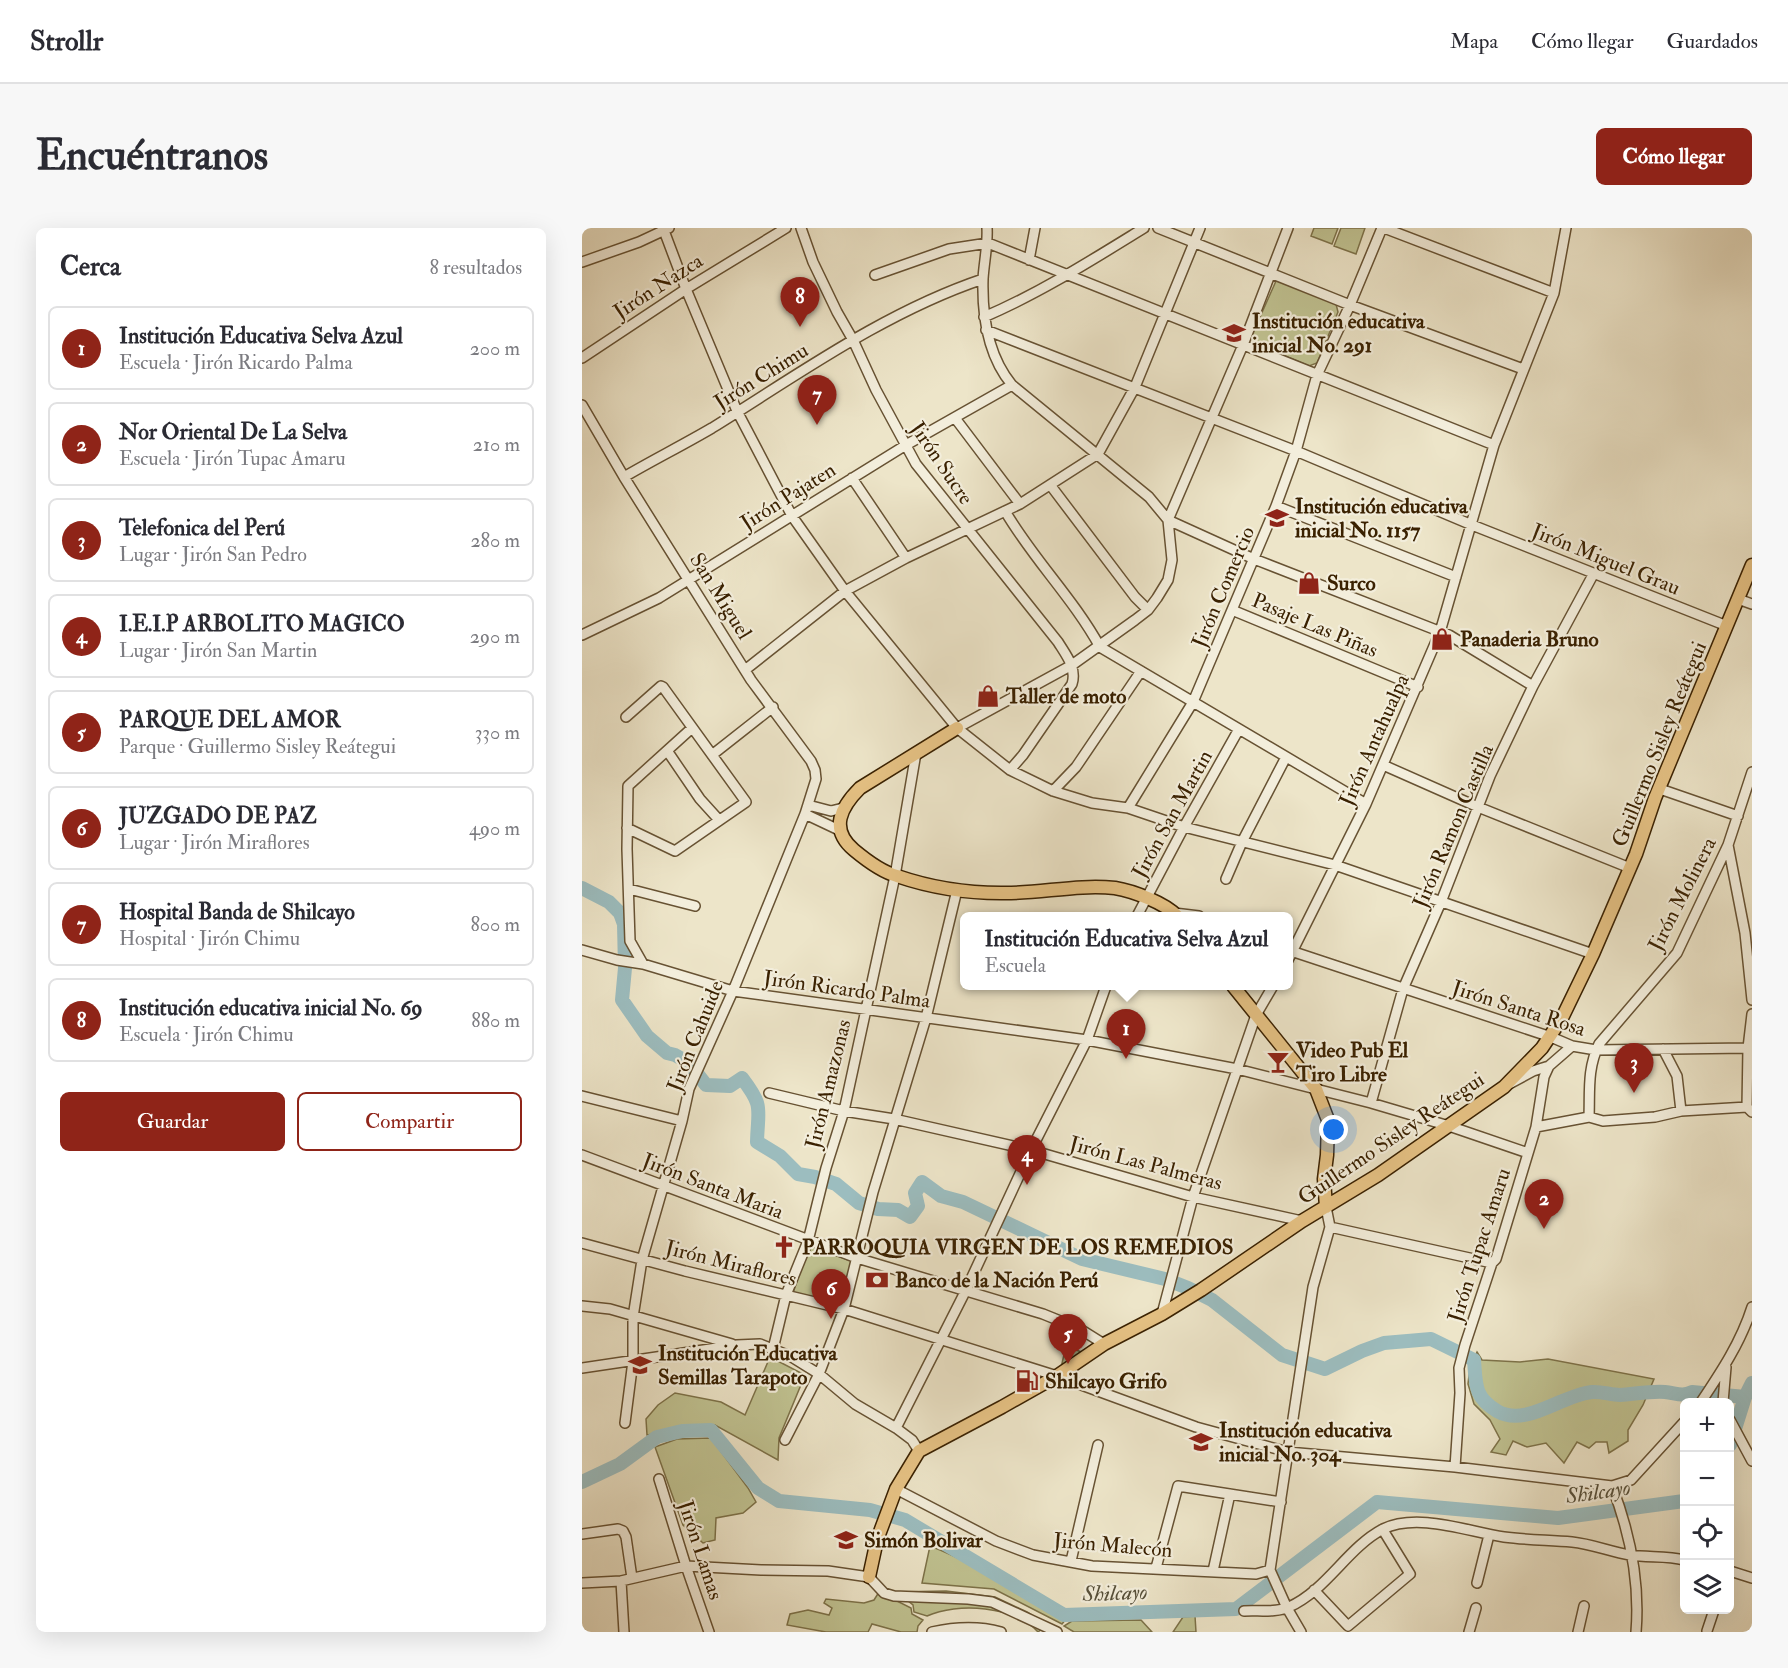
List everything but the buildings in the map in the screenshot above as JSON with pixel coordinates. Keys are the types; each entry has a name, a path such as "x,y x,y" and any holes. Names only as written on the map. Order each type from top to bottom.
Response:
{"main road":[{"name":"Guillermo Sisley Reátegui","path":"919,1451 1057,1376 1104,1344 1162,1314 1302,1221 1378,1175 1503,1087 1551,1037 1593,954 1630,868 1752,566"},
{"path":"957,728 860,788 843,808 839,824 850,846 864,858 895,876 957,890 1001,894 1087,886 1118,889 1146,897 1170,912"},
{"path":"1236,990 1316,1089 1328,1120 1324,1179 1326,1207"},
{"path":"869,1577 877,1540 896,1489 919,1451"}],"street":[{"name":"Jirón Nazca","path":"582,358 686,289 786,228"},
{"name":"Jirón Sucre","path":"801,228 813,262 876,390 916,464 1058,642 1072,665"},
{"path":"987,228 988,243 983,279 984,317 986,330 1001,372 1012,385 1149,497 1168,520 1254,559 1458,639 1533,686"},
{"path":"1029,260 1035,228"},
{"path":"984,317 1067,275 1144,228"},
{"path":"1158,228 1350,306 1524,369"},
{"path":"745,670 845,591 906,558 1020,504 1098,454 1135,387 1200,228"},
{"path":"957,728 1072,665 1100,647 1148,610 1168,580 1172,560 1168,520 1243,345 1288,228"},
{"path":"1383,228 1554,293"},
{"name":"Jirón Comercio","path":"1128,808 1193,702 1276,506 1296,451 1317,375 1350,306 1383,228"},
{"name":"Jirón Antahualpa","path":"1293,948 1366,804 1440,632 1494,445 1554,293 1566,228"},
{"path":"582,262 665,229 686,289 737,411 792,516 845,591 957,728 1010,770 1053,791 1092,803 1128,808 1184,827 1335,865 1593,954"},
{"path":"874,275 949,249 988,243 1494,445"},
{"name":"Jirón Chimu","path":"624,477 710,429 853,340 952,289 983,279"},
{"name":"Jirón Miguel Grau","path":"986,330 1296,451 1472,525 1727,626"},
{"name":"Jirón Pajaten","path":"582,635 659,598 906,445 1012,385"},
{"name":"San Miguel","path":"582,405 624,477 745,670 811,761 816,778 806,809"},
{"path":"955,418 1020,504"},
{"path":"852,478 906,558"},
{"path":"1051,486 1135,597 1148,610"},
{"path":"1276,506 1456,577"},
{"path":"1005,511 1015,528 1085,620 1100,647 1366,804"},
{"name":"Jirón Ramon Castilla","path":"1371,1103 1403,989 1441,902 1490,776 1533,686 1594,573"},
{"path":"1738,599 1752,604"},
{"name":"Pasaje Las Piñas","path":"1232,610 1418,687"},
{"path":"1010,770 1072,684 1074,675 1072,665"},
{"path":"1053,791 1076,767 1141,671"},
{"path":"626,717 661,686 746,802 675,851 627,828"},
{"path":"712,754 773,707"},
{"path":"643,964 630,941 628,786 692,728"},
{"name":"Jirón San Martin","path":"1139,912 1239,729"},
{"path":"668,752 700,799 719,820"},
{"name":"Jirón Amazonas","path":"773,1349 786,1295 808,1241 826,1168 844,1111 895,876 916,753"},
{"path":"1226,879 1242,842 1286,757"},
{"path":"1383,765 1478,807 1630,868"},
{"name":"Jirón Molinera","path":"1589,1117 1590,1065 1596,1050 1677,953 1728,845 1752,771"},
{"path":"1660,789 1738,816"},
{"path":"806,809 831,811 843,808"},
{"path":"806,809 841,831"},
{"name":"Jirón Cahuide","path":"625,1423 633,1361 633,1317 642,1260 689,1089 733,991 806,809"},
{"path":"1728,845 1745,933 1752,1000"},
{"path":"629,889 695,906"},
{"path":"785,1440 819,1374 844,1309 873,1192 926,1018 957,890"},
{"name":"Jirón Ricardo Palma","path":"582,950 617,960 643,964 733,991 1087,1040 1237,1069 1371,1103 1528,1153"},
{"name":"Jirón Santa Rosa","path":"1293,955 1551,1037 1572,1046 1596,1050 1748,1048"},
{"path":"896,1428 965,1292 1031,1150 1087,1040 1105,990"},
{"path":"1162,1314 1193,1197 1256,1015 1271,990"},
{"path":"1536,1127 1589,1117 1603,1121 1655,1117 1681,1111 1749,1109 1748,1048 1752,1014"},
{"path":"1503,1087 1533,1071 1549,1066 1572,1046"},
{"path":"1663,1049 1677,1076 1681,1111"},
{"name":"Jirón Tupac Amaru","path":"1455,1467 1460,1393 1459,1368 1492,1263 1496,1259 1536,1127 1544,1077 1549,1066"},
{"name":"Jirón Las Palmeras","path":"769,1093 1031,1150 1193,1197 1302,1221"},
{"path":"582,1096 682,1121"},
{"name":"Jirón Santa Maria","path":"582,1155 857,1258 1043,1314 1080,1329 1104,1344"},
{"path":"1301,1632 1270,1570 1313,1287 1330,1227 1326,1207"},
{"path":"1330,1227 1492,1263"},
{"name":"Jirón Miraflores","path":"582,1244 844,1309 1057,1376 1196,1427 1288,1452 1455,1467 1613,1489"},
{"path":"582,1306 610,1309 737,1345"},
{"path":"1704,1398 1726,1364 1752,1308"},
{"path":"582,1368 737,1345 760,1344 790,1356 819,1374 855,1404 912,1440 919,1451"},
{"path":"1723,1398 1726,1364"},
{"path":"1636,1632 1638,1602 1631,1553 1613,1489 1631,1480 1680,1426"},
{"path":"1734,1427 1752,1461"},
{"path":"1071,1561 1098,1445"},
{"name":"Jirón Lamas","path":"659,1479 686,1566 710,1632"},
{"path":"1156,1568 1178,1486 1281,1502"},
{"name":"Jirón Malecón","path":"896,1489 996,1541 1033,1555 1092,1566 1256,1574 1270,1570"},
{"path":"1213,1571 1230,1494"},
{"path":"1244,1611 1286,1606 1314,1590 1336,1571 1362,1543 1397,1524 1445,1524 1489,1535 1527,1540 1574,1542 1631,1553 1680,1559"},
{"path":"582,1534 618,1529 623,1531 626,1537 632,1578"},
{"path":"1314,1590 1348,1626 1410,1574 1383,1530"},
{"path":"1477,1583 1489,1535"},
{"path":"582,1583 621,1581 686,1566 828,1571 869,1577 884,1593 894,1596 992,1602 1057,1632"},
{"path":"1734,1572 1752,1578"},
{"path":"621,1581 624,1632"},
{"path":"1578,1632 1584,1606"},
{"path":"1469,1632 1476,1608"},
{"path":"1707,1631 1713,1614"},
{"path":"932,1632 987,1628 1001,1632"}],"green space":[{"path":"1314,228 1338,228 1332,244 1311,236"},
{"path":"1341,228 1365,228 1356,254 1334,246"},
{"path":"1276,281 1336,304 1338,312 1317,363 1309,366 1256,344 1252,335"},
{"path":"809,1244 855,1263 842,1305 793,1293"},
{"path":"1066,1346 1089,1355 1060,1372"},
{"path":"1477,1352 1482,1360 1520,1362 1548,1359 1654,1379 1643,1405 1628,1430 1628,1441 1609,1453 1607,1442 1596,1442 1589,1448 1577,1442 1564,1463 1546,1443 1527,1447 1513,1441 1506,1455 1491,1452 1500,1439 1490,1420 1474,1404 1468,1384 1470,1367"},
{"path":"770,1357 805,1375 779,1438 778,1460 715,1425 647,1435 646,1419 658,1405 675,1393 721,1402 745,1415"},
{"path":"711,1438 756,1502 743,1513 716,1518 715,1540 703,1543 683,1525 655,1447 677,1439"},
{"path":"930,1546 982,1571 1066,1619 1062,1624 994,1589 922,1583"},
{"path":"946,1591 995,1597 1027,1612 1060,1632 1044,1627 1038,1632 1028,1623 1015,1617 985,1609 954,1609 927,1616 914,1612 913,1605 897,1592"},
{"path":"879,1592 911,1608 912,1614 923,1620 917,1632 901,1632 872,1624 868,1632 826,1632 787,1625 790,1614 808,1610 829,1615 832,1608 824,1603 826,1599 864,1603 874,1600"},
{"path":"1195,1616 1196,1632 1173,1632 1183,1617"},
{"path":"1141,1620 1152,1632 1074,1632 1064,1626 1072,1621"}],"waterway":[{"path":"582,888 609,902 620,913 624,924 625,968 622,1000 647,1036 667,1053 689,1063 706,1085 730,1086 742,1078 757,1102 757,1142 780,1156 798,1174 836,1184 859,1203 878,1209 898,1210 910,1217 918,1206 915,1193 922,1182 941,1196 963,1202 1082,1259 1165,1279 1188,1288 1212,1300 1282,1355 1325,1369 1384,1343 1431,1339 1474,1360 1476,1383 1480,1395 1489,1406 1508,1415 1520,1416 1532,1413 1580,1394 1592,1392 1620,1395 1648,1392 1682,1394 1692,1392 1745,1397"},
{"name":"Shilcayo","path":"1734,1432 1752,1383"},
{"name":"Shilcayo","path":"582,1482 620,1464 657,1437 682,1431 711,1430 758,1488 779,1501 870,1510 905,1520 1064,1615 1236,1609 1377,1502 1558,1518 1680,1502"}],"place":[{"name":"Institución educativa inicial No. 69","path":"800,327"},
{"name":"Institución educativa inicial No. 291","path":"1234,333"},
{"name":"Hospital Banda de Shilcayo","path":"817,425"},
{"name":"Institución educativa inicial No. 1157","path":"1277,518"},
{"name":"Surco","path":"1309,583"},
{"name":"Panaderia Bruno","path":"1442,639"},
{"name":"Taller de moto","path":"988,696"},
{"name":"Institución Educativa Selva Azul","path":"1126,1059"},
{"name":"Video Pub El Tiro Libre","path":"1278,1062"},
{"name":"Telefonica del Perú","path":"1634,1093"},
{"name":"I.E.I.P ARBOLITO MAGICO","path":"1027,1185"},
{"name":"Nor Oriental De La Selva","path":"1544,1229"},
{"name":"PARROQUIA VIRGEN DE LOS REMEDIOS","path":"784,1247"},
{"name":"Banco de la Nación Perú","path":"877,1280"},
{"name":"JUZGADO DE PAZ","path":"831,1319"},
{"name":"PARQUE DEL AMOR","path":"1068,1364"},
{"name":"Institución Educativa Semillas Tarapoto","path":"640,1365"},
{"name":"Shilcayo Grifo","path":"1027,1381"},
{"name":"Institución educativa inicial No. 304","path":"1201,1442"},
{"name":"Simón Bolivar","path":"846,1540"}]}
